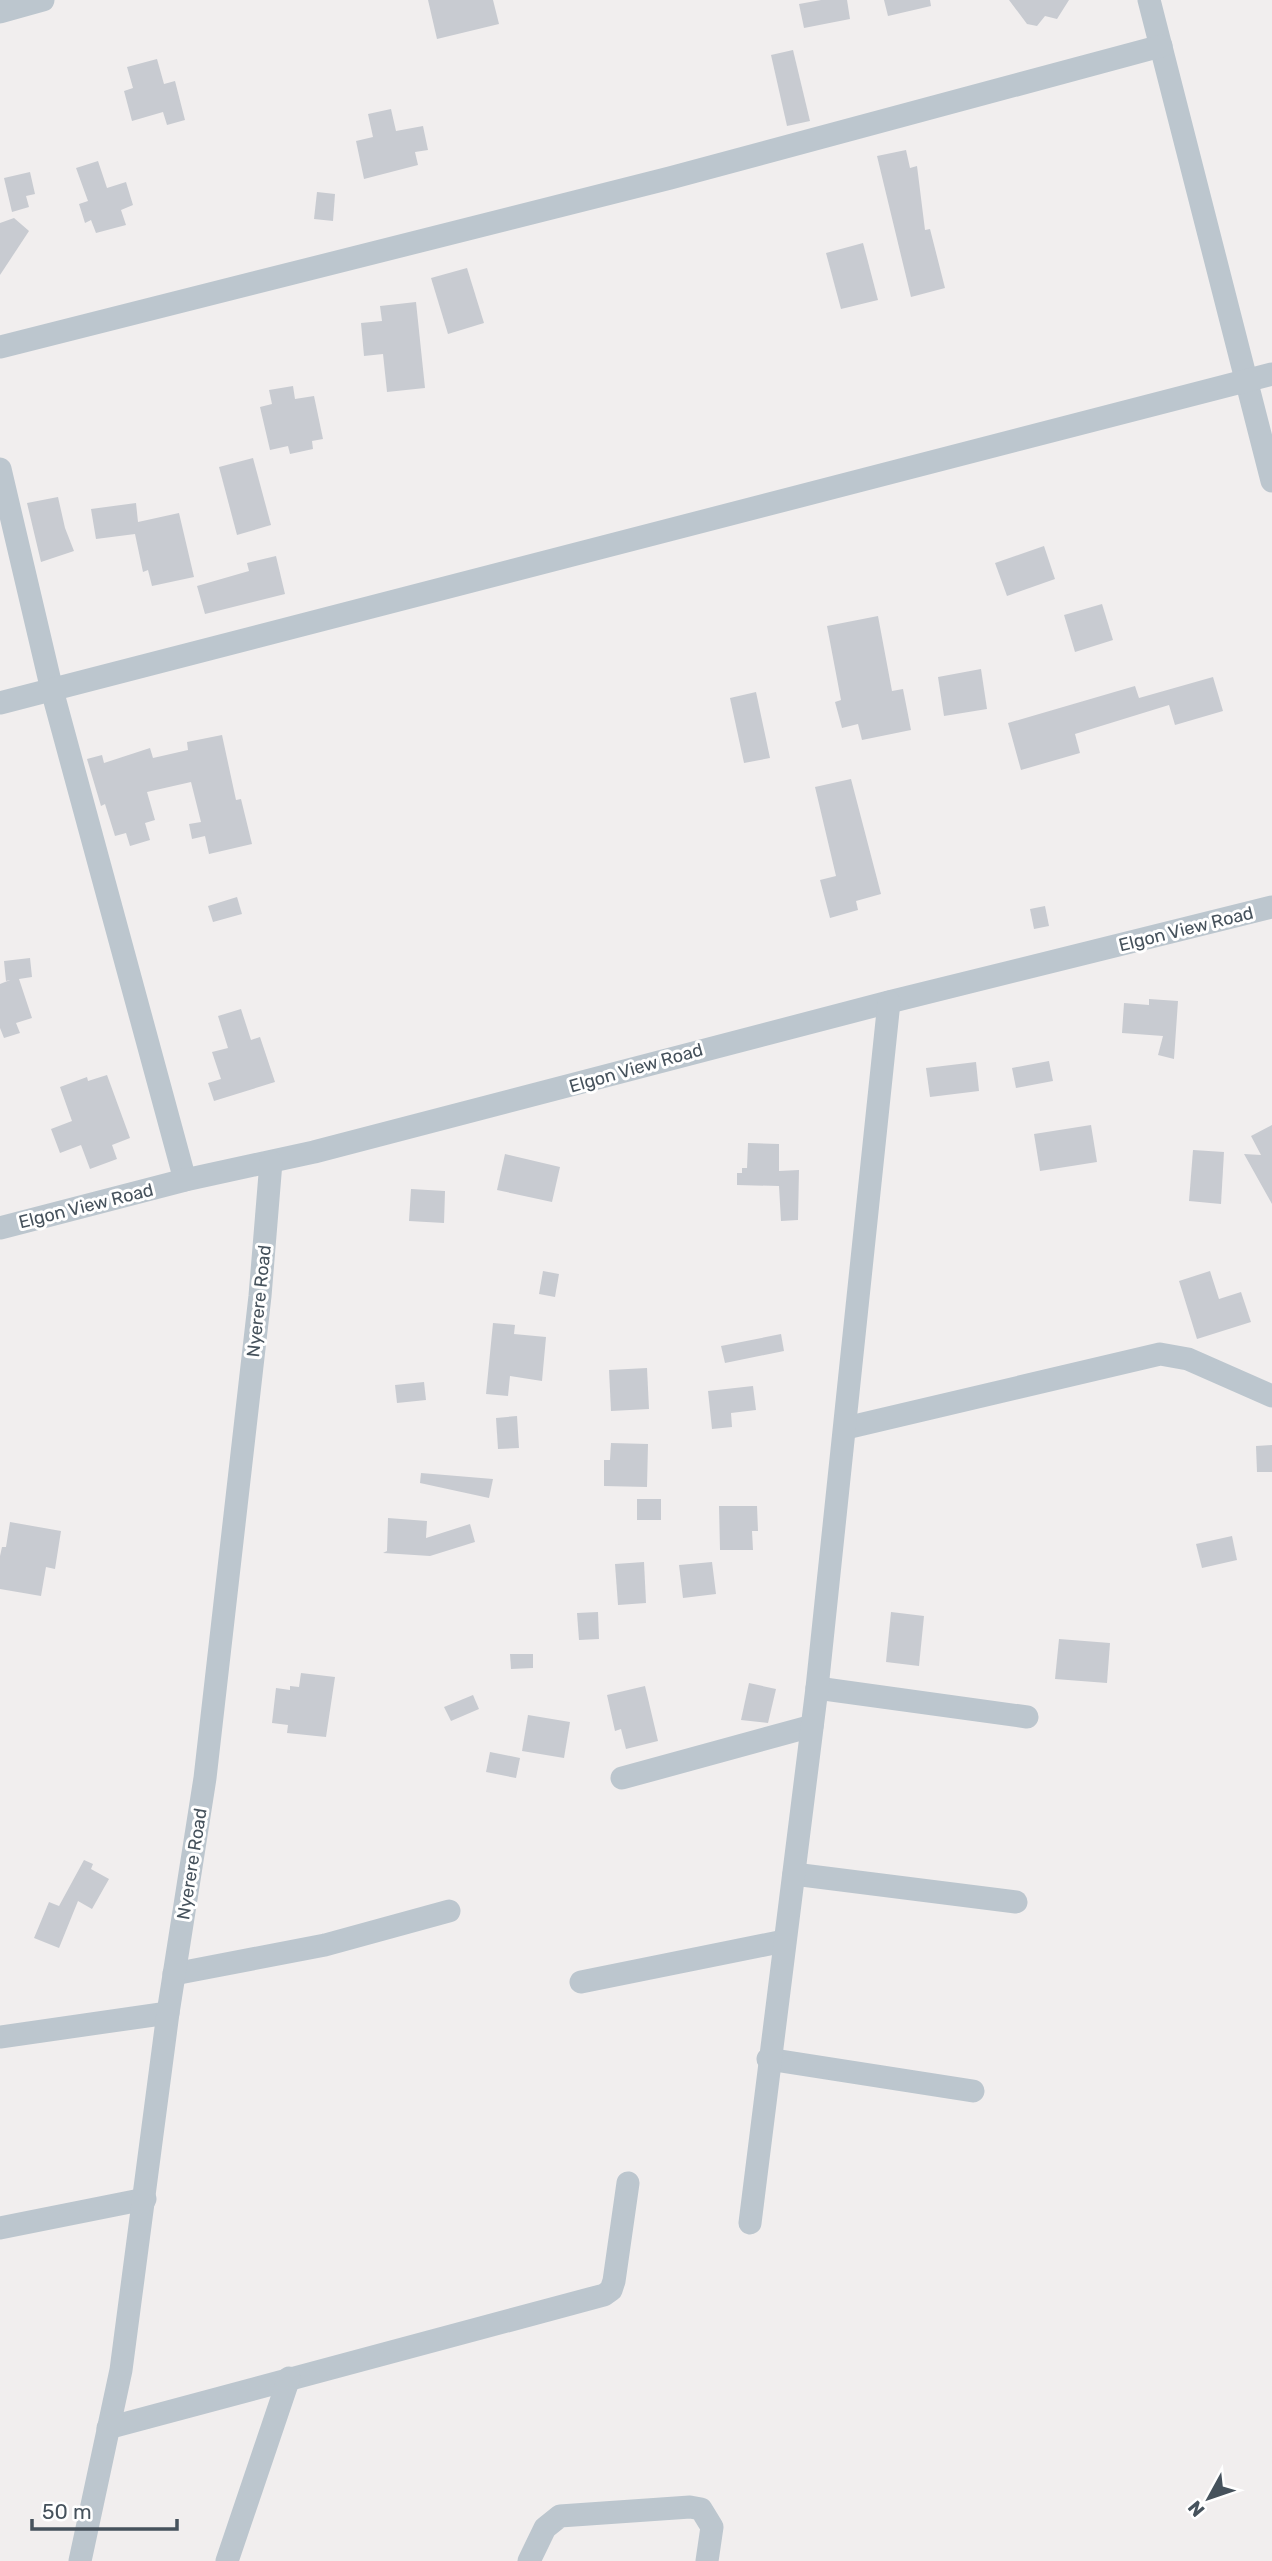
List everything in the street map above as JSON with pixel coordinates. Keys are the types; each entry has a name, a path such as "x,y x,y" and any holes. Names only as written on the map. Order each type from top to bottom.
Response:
{"street":[{"path":"0,12 43,0"},
{"path":"1149,0 1272,481"},
{"path":"0,347 656,181 1161,46"},
{"path":"0,703 1272,374"},
{"path":"0,469 52,690 185,1180"},
{"name":"Elgon View Road","path":"0,1228 185,1180 271,1162 889,1002 1272,907"},
{"path":"750,2223 768,2059 817,1688 889,1002"},
{"name":"Nyerere Road","path":"80,2561 121,2370 168,2013 205,1778 260,1296 271,1162"},
{"path":"846,1428 1160,1354 1188,1359 1272,1396"},
{"path":"817,1688 1027,1717"},
{"path":"622,1778 812,1726"},
{"path":"794,1874 1016,1902"},
{"path":"174,1974 325,1945 449,1911"},
{"path":"581,1982 784,1941"},
{"path":"0,2037 168,2013"},
{"path":"768,2059 973,2091"},
{"path":"108,2428 604,2295 611,2290 614,2281 628,2183"},
{"path":"0,2228 145,2199"},
{"path":"227,2561 289,2378"},
{"path":"529,2561 545,2528 559,2516 690,2507 701,2509 712,2526 707,2561"}],"building":[{"path":"428,0 493,0 499,24 437,39"},
{"path":"821,0 847,0 850,19 804,28 799,4"},
{"path":"884,0 930,0 931,6 888,16"},
{"path":"1009,0 1069,0 1057,19 1045,16 1037,26 1027,24"},
{"path":"793,50 810,121 787,126 771,55"},
{"path":"157,59 164,84 175,81 185,120 167,125 163,112 132,121 124,91 133,88 127,67"},
{"path":"391,109 396,131 423,126 428,150 415,152 418,165 364,179 356,141 373,137 368,114"},
{"path":"906,150 910,168 917,166 925,230 930,229 945,288 911,297 877,156"},
{"path":"98,161 107,188 126,182 133,205 121,210 126,225 96,233 91,220 85,223 79,204 88,201 76,168"},
{"path":"30,172 35,194 26,196 29,207 12,212 4,178"},
{"path":"317,192 335,194 333,221 314,219"},
{"path":"14,218 29,231 0,275 0,223"},
{"path":"863,243 878,300 841,309 826,253"},
{"path":"467,268 484,323 448,334 431,278"},
{"path":"416,302 425,388 387,392 383,354 364,356 361,323 382,321 380,306"},
{"path":"293,386 295,399 314,396 323,439 312,441 313,449 290,454 288,446 270,450 260,407 272,404 269,390"},
{"path":"253,458 271,525 237,535 219,467"},
{"path":"58,497 74,551 41,562 27,503"},
{"path":"136,503 138,522 179,513 194,577 152,586 148,570 143,572 135,534 96,539 91,509"},
{"path":"1044,546 1055,579 1007,596 995,563"},
{"path":"276,556 285,594 205,614 197,586 249,571 247,563"},
{"path":"1102,604 1113,640 1075,652 1064,615"},
{"path":"878,616 892,691 903,689 911,730 862,740 858,724 842,728 835,702 841,700 827,626"},
{"path":"981,669 987,709 944,716 938,677"},
{"path":"1213,677 1223,711 1175,725 1169,705 1075,734 1080,753 1021,770 1008,723 1135,686 1139,698"},
{"path":"756,692 770,758 744,763 730,698"},
{"path":"222,735 236,800 241,799 252,844 209,854 205,836 192,839 189,824 201,822 191,782 147,792 155,820 145,823 150,840 130,846 126,833 115,836 105,804 101,806 87,759 102,755 104,763 150,748 153,758 188,750 187,742"},
{"path":"851,779 881,894 856,901 858,910 830,918 820,880 836,876 815,787"},
{"path":"237,897 242,914 213,922 208,906"},
{"path":"1045,906 1049,926 1034,929 1030,909"},
{"path":"30,958 32,977 19,979 32,1018 16,1023 20,1033 4,1038 0,1028 0,984 10,980 6,981 4,961"},
{"path":"1149,999 1178,1001 1174,1059 1158,1055 1163,1036 1122,1033 1124,1003 1149,1005"},
{"path":"241,1009 251,1040 260,1037 275,1082 214,1101 208,1083 221,1079 212,1052 228,1048 218,1016"},
{"path":"1049,1061 1053,1081 1016,1088 1012,1068"},
{"path":"976,1062 979,1091 930,1097 926,1068"},
{"path":"107,1075 130,1138 112,1145 117,1159 90,1169 81,1145 60,1153 51,1129 72,1121 60,1087 87,1077 88,1081"},
{"path":"1091,1125 1097,1162 1040,1171 1034,1134"},
{"path":"1272,1125 1272,1204 1244,1154 1261,1155 1251,1136"},
{"path":"748,1143 779,1144 779,1171 799,1170 798,1220 781,1221 779,1186 737,1185 737,1173 742,1173 742,1168 747,1168"},
{"path":"1193,1150 1224,1152 1221,1204 1189,1201"},
{"path":"505,1154 560,1167 552,1202 497,1190"},
{"path":"411,1189 445,1191 444,1223 409,1221"},
{"path":"543,1271 559,1274 555,1297 539,1294"},
{"path":"1210,1271 1219,1299 1241,1292 1251,1322 1197,1339 1179,1281"},
{"path":"493,1323 515,1325 514,1334 546,1337 542,1381 510,1376 508,1396 486,1394"},
{"path":"781,1334 784,1351 725,1363 721,1346"},
{"path":"647,1368 649,1409 611,1411 609,1370"},
{"path":"424,1382 426,1400 397,1403 395,1385"},
{"path":"753,1386 756,1410 731,1413 732,1427 712,1429 708,1391"},
{"path":"517,1416 519,1448 498,1449 496,1418"},
{"path":"611,1443 648,1444 647,1487 604,1486 604,1460 610,1460"},
{"path":"1272,1445 1272,1472 1257,1472 1256,1446"},
{"path":"421,1473 493,1479 489,1498 420,1483"},
{"path":"637,1499 661,1499 661,1520 637,1520"},
{"path":"719,1506 757,1506 758,1531 752,1531 753,1550 720,1550"},
{"path":"388,1518 427,1521 426,1538 470,1524 475,1542 430,1556 383,1553 387,1551"},
{"path":"10,1522 61,1531 55,1569 46,1567 41,1596 0,1589 0,1556 2,1547 6,1547"},
{"path":"1232,1536 1237,1560 1202,1568 1196,1544"},
{"path":"644,1562 646,1603 618,1605 615,1564"},
{"path":"712,1562 716,1594 683,1598 679,1565"},
{"path":"598,1612 599,1639 579,1640 577,1613"},
{"path":"891,1612 924,1616 919,1666 886,1662"},
{"path":"1059,1639 1110,1643 1107,1683 1055,1679"},
{"path":"510,1654 533,1654 533,1668 511,1669"},
{"path":"301,1673 335,1677 326,1737 287,1733 288,1725 272,1723 276,1688 290,1690 290,1686 299,1687"},
{"path":"749,1683 776,1689 768,1723 741,1720"},
{"path":"645,1686 658,1741 626,1749 621,1729 615,1731 607,1695"},
{"path":"473,1695 479,1709 451,1721 444,1707"},
{"path":"528,1715 570,1722 564,1758 522,1751"},
{"path":"490,1752 520,1758 516,1778 486,1772"},
{"path":"84,1860 93,1864 91,1869 109,1879 92,1909 78,1901 59,1948 34,1938 49,1902 59,1906"}]}
